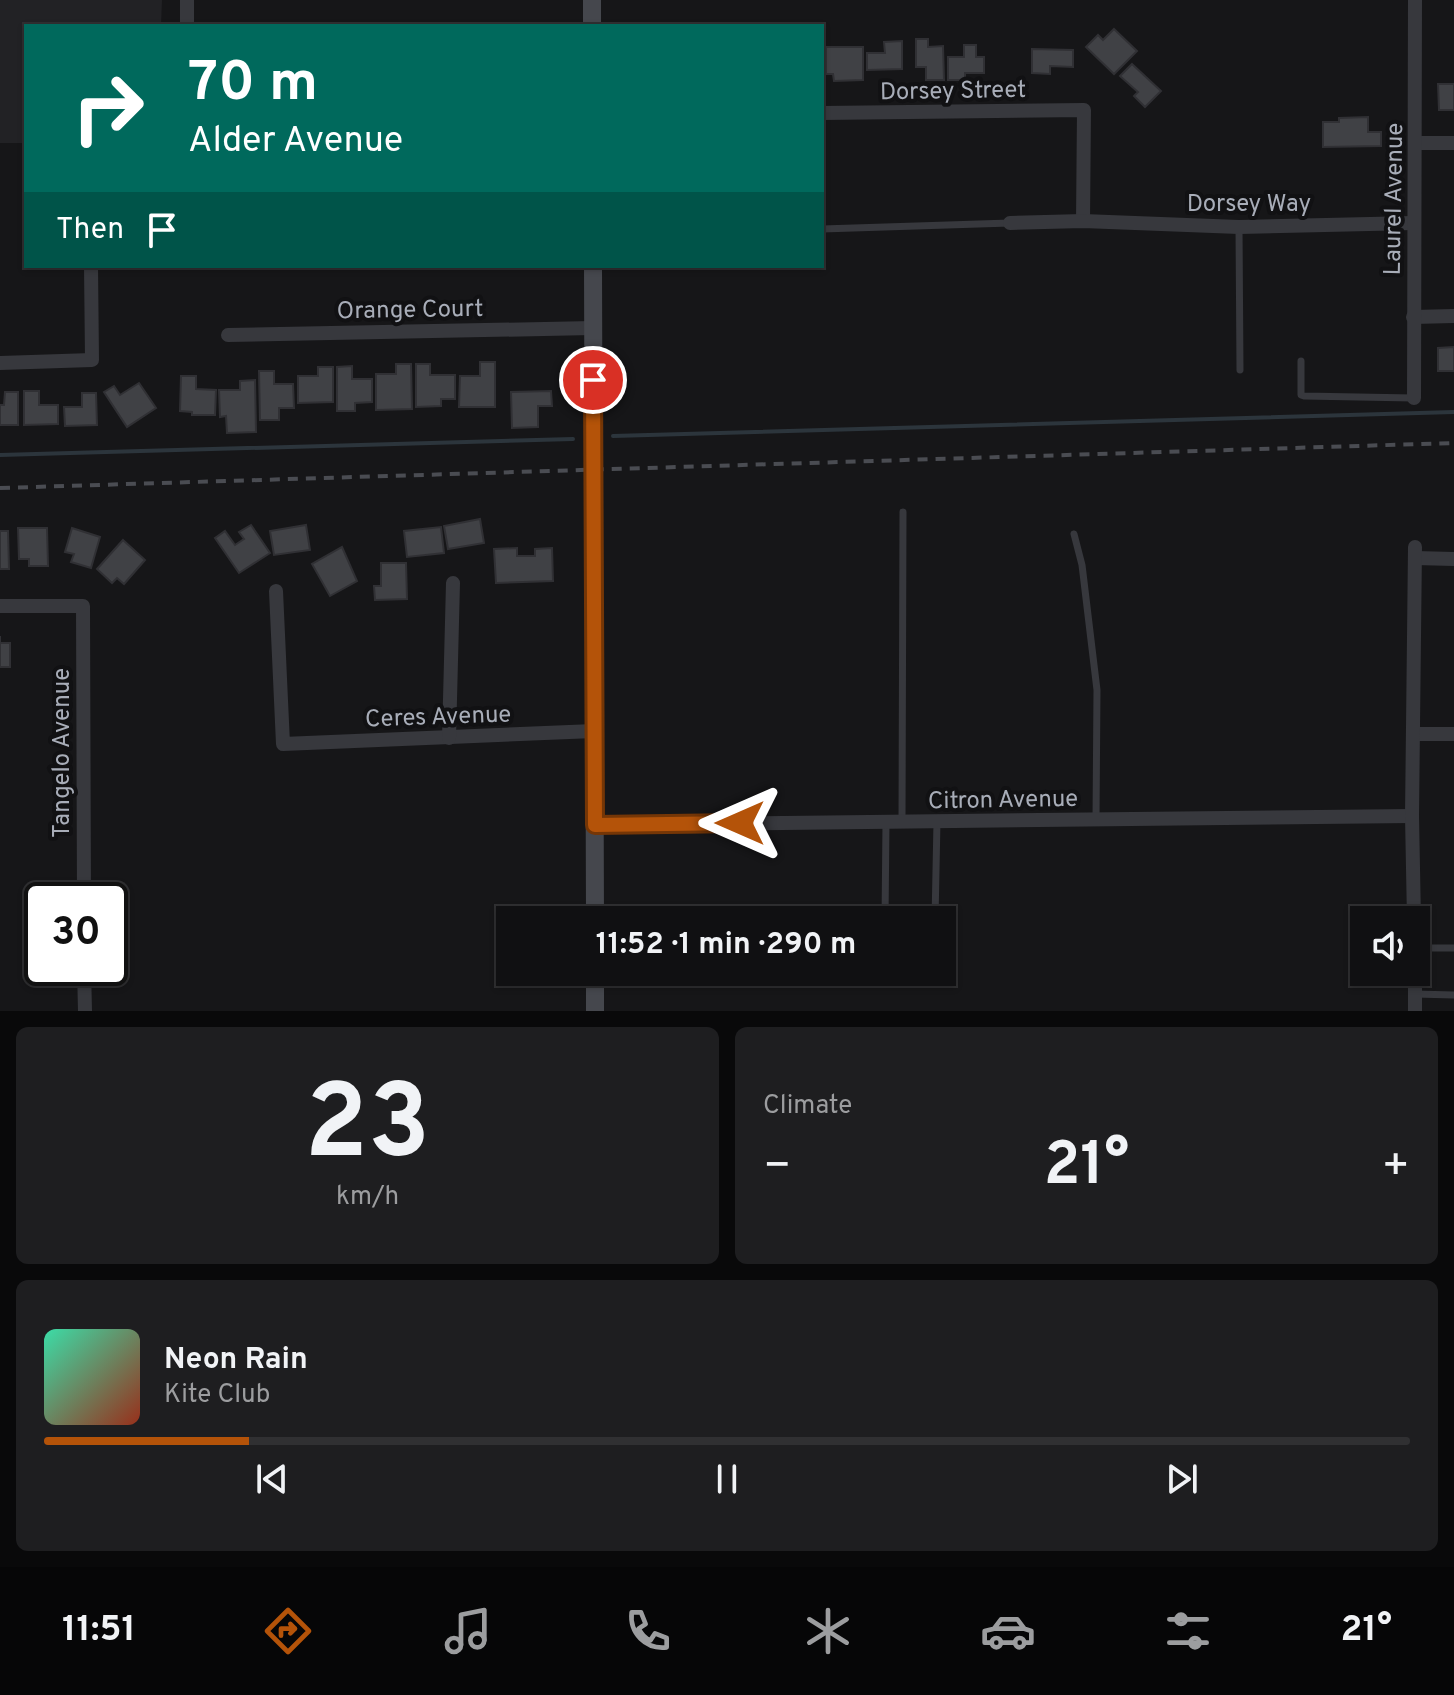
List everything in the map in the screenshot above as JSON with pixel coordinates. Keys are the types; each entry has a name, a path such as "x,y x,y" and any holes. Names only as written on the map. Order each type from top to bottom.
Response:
{"main road":[{"path":"592,0 592,24"},
{"path":"593,268 595,906"},
{"path":"595,986 595,1011"}],"street":[{"path":"187,0 187,24"},
{"name":"Laurel Avenue","path":"1414,398 1415,0"},
{"name":"Dorsey Street","path":"824,113 1084,110 1083,221"},
{"path":"1416,143 1454,143"},
{"name":"Dorsey Way","path":"1010,223 1083,221 1239,227 1414,223"},
{"path":"0,363 92,360 91,268"},
{"path":"1413,317 1454,316"},
{"name":"Orange Court","path":"228,335 593,328"},
{"path":"1414,906 1415,552 1454,559"},
{"path":"449,738 453,583"},
{"name":"Ceres Avenue","path":"276,591 283,744 594,731"},
{"name":"Tangelo Avenue","path":"0,606 83,606 84,882"},
{"path":"1414,734 1454,734"},
{"name":"Citron Avenue","path":"595,825 1412,816"},
{"path":"84,986 85,1011"},
{"path":"1415,986 1415,1011"}],"lane":[{"path":"824,229 1010,223"},
{"path":"1239,227 1240,370"},
{"path":"1301,361 1301,395 1304,396 1414,398"},
{"path":"902,822 903,512"},
{"path":"1074,534 1082,565 1097,690 1096,820"},
{"path":"935,906 937,821"},
{"path":"885,906 886,822"},
{"path":"1430,948 1454,948"},
{"path":"1415,994 1454,995"}],"shaded area":[{"path":"0,0 162,0 161,24 24,24 24,143 0,143"}],"building":[{"path":"1114,29 1137,51 1114,74 1086,47 1098,35 1103,40"},
{"path":"916,39 928,39 928,47 943,46 944,80 926,80 926,67 916,67"},
{"path":"902,41 902,69 867,70 867,53 885,53 884,42"},
{"path":"964,45 976,45 976,57 984,57 984,73 965,73 965,80 948,80 948,57 964,57"},
{"path":"826,47 863,47 863,80 834,81 833,74 826,74"},
{"path":"1032,49 1073,50 1073,67 1050,66 1050,74 1032,73"},
{"path":"1132,64 1161,91 1145,107 1134,96 1138,92 1120,76"},
{"path":"1438,84 1454,84 1454,110 1439,110"},
{"path":"1368,117 1368,132 1381,132 1381,146 1323,147 1323,122"},
{"path":"1454,347 1454,371 1438,371 1438,348"},
{"path":"480,362 495,362 495,407 459,407 460,376 480,376"},
{"path":"396,364 411,364 412,409 376,410 376,374 396,374"},
{"path":"416,364 430,364 430,375 455,375 455,399 441,399 441,406 416,407"},
{"path":"352,366 352,379 372,379 372,402 355,403 355,411 337,411 337,367"},
{"path":"318,367 333,367 333,402 298,403 298,376 318,376"},
{"path":"259,371 274,371 274,384 293,384 294,408 279,408 279,420 260,420"},
{"path":"181,376 196,376 196,389 216,390 215,415 192,415 192,412 180,411"},
{"path":"255,380 256,432 227,433 226,416 220,417 219,390 240,390 240,381"},
{"path":"139,383 156,408 127,427 104,392 114,386 120,395"},
{"path":"24,391 39,391 39,405 58,405 58,424 24,425"},
{"path":"551,391 552,406 538,406 538,427 512,428 511,392"},
{"path":"5,392 18,392 18,425 0,425 0,405 4,405"},
{"path":"82,393 96,393 97,425 65,426 64,407 82,407"},
{"path":"480,519 484,543 448,549 444,526"},
{"path":"251,525 270,553 239,573 215,538 225,531 235,545 244,539 239,532"},
{"path":"306,525 310,550 274,555 270,531"},
{"path":"441,527 444,553 407,557 404,531"},
{"path":"18,528 47,528 48,566 29,566 29,559 19,559"},
{"path":"72,528 100,537 91,568 71,562 74,554 65,552"},
{"path":"0,531 8,531 9,569 0,569"},
{"path":"123,540 145,560 124,584 117,578 112,583 97,569"},
{"path":"342,547 357,581 330,596 312,564"},
{"path":"517,548 517,556 535,556 535,549 552,548 553,581 496,583 494,549"},
{"path":"381,563 406,563 407,599 375,600 374,586 381,586"},
{"path":"0,643 10,643 10,667 0,667"}],"waterway":[{"path":"613,436 1454,412"},
{"path":"0,455 573,439"}],"railway":[{"path":"0,488 1454,443"}],"route":[{"path":"593,380 595,825 740,823"}]}
